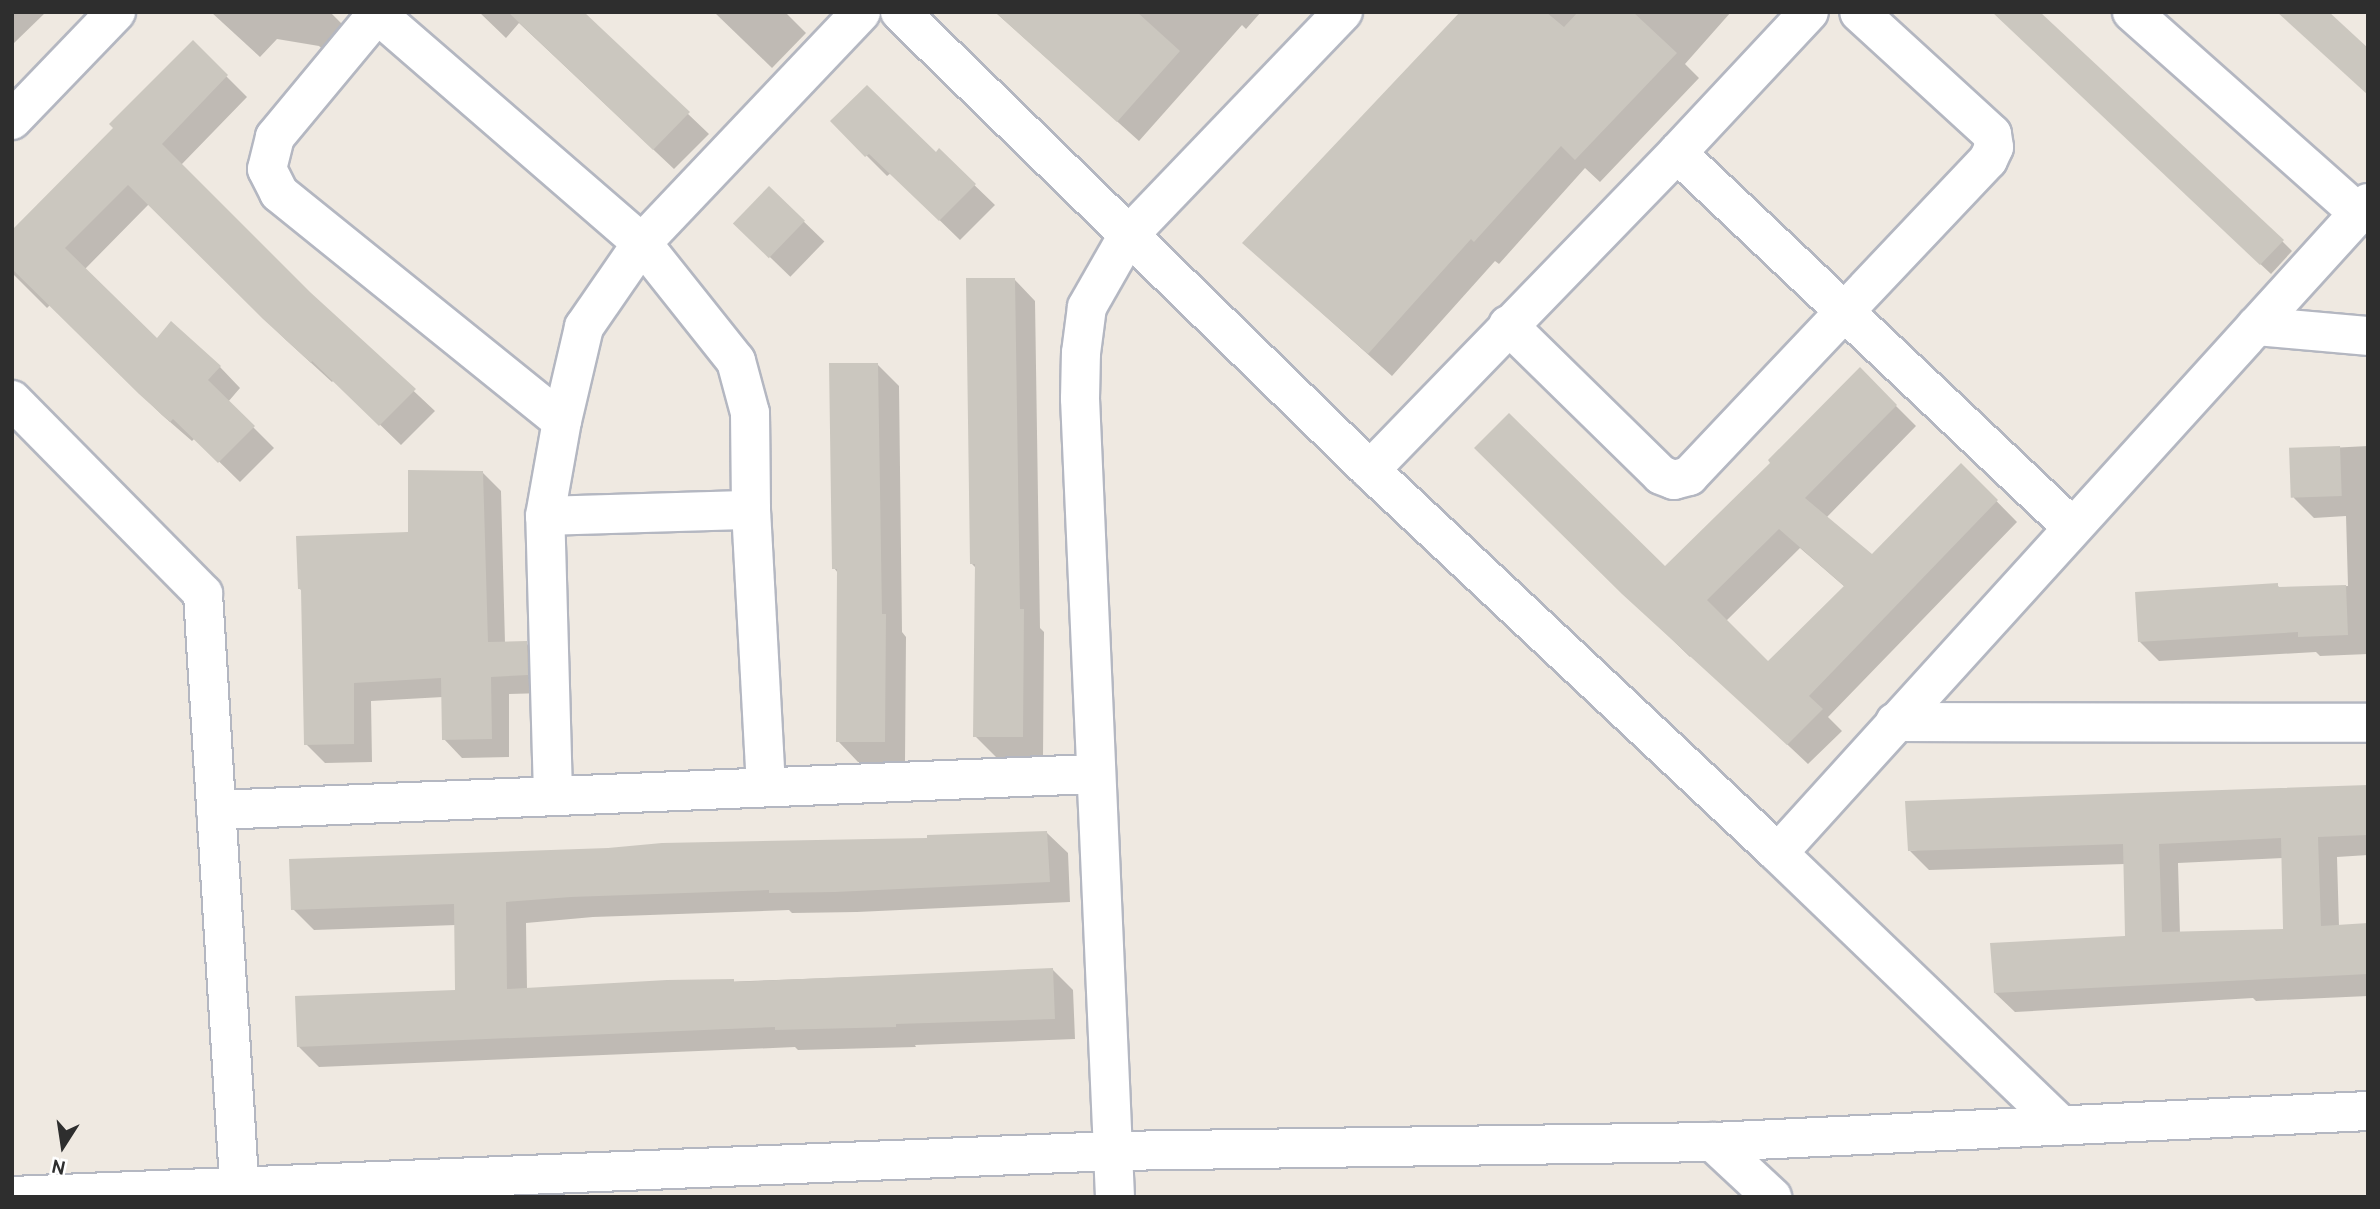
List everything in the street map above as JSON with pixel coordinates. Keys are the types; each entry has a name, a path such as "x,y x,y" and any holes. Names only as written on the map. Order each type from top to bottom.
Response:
{"street":[{"path":"12,120 116,12"},
{"path":"553,794 545,516 562,421 584,327 642,243 861,12"},
{"path":"900,12 1127,237 1370,470 1778,853 2060,1124"},
{"path":"1115,1197 1095,774 1080,353 1087,307 1127,237 1343,12"},
{"path":"1370,470 1677,153 1809,12"},
{"path":"1508,325 1661,475 1674,480 1689,476 1988,160 1994,147 1992,134 1859,12"},
{"path":"1778,853 2363,208 2132,12"},
{"path":"562,421 279,193 267,169 275,137 376,13 642,243 736,361 751,413 751,510 766,788"},
{"path":"1677,153 2071,527"},
{"path":"2256,326 2368,336"},
{"path":"12,400 203,594 240,1191"},
{"path":"545,516 751,510"},
{"path":"1895,722 2368,723"},
{"path":"216,810 553,794 1095,774"},
{"path":"12,1196 240,1191 1114,1151 1713,1142 2368,1111"},
{"path":"1713,1142 1772,1197"}],"building":[{"path":"508,12 584,12 690,112 653,150"},
{"path":"995,12 1137,12 1180,51 1117,122"},
{"path":"1460,12 1546,12 1564,27 1578,12 1633,12 1677,53 1575,160 1561,146 1474,242 1471,239 1368,354 1242,243"},
{"path":"1992,12 2040,12 2284,240 2260,265"},
{"path":"2277,12 2329,12 2368,48 2368,95"},
{"path":"193,40 228,75 162,144 310,292 416,389 379,426 312,361 311,363 263,319 128,185 65,248 157,338 171,321 221,366 208,380 255,426 218,463 173,419 170,422 139,394 12,269 12,230 113,128 109,124"},
{"path":"867,85 936,152 939,148 976,184 939,221 869,154 865,157 830,121"},
{"path":"769,186 805,221 769,258 733,223"},
{"path":"966,278 1015,278 1020,609 1024,609 1023,737 973,737 975,564 970,564"},
{"path":"829,363 878,363 882,614 886,614 885,742 836,742 837,569 832,569"},
{"path":"1860,367 1897,405 1805,498 1872,554 1961,463 1998,500 1809,696 1823,709 1787,745 1622,594 1474,448 1509,413 1665,566 1770,463 1768,460","holes":["1779,529 1844,586 1768,661 1707,600"]},
{"path":"2340,446 2342,496 2291,498 2289,448"},
{"path":"408,470 483,471 488,642 527,641 528,675 491,677 492,739 442,740 441,678 354,683 354,744 304,745 301,589 298,589 296,536 408,532"},
{"path":"2278,583 2278,587 2346,585 2348,635 2298,637 2298,632 2138,642 2135,592"},
{"path":"2368,785 2368,835 2318,837 2321,926 2368,923 2368,974 1994,993 1990,943 2125,936 2123,844 1908,851 1905,801","holes":["2281,838 2283,929 2162,932 2159,844"]},
{"path":"1047,831 1050,882 835,892 769,893 769,890 571,897 506,902 507,989 667,980 734,979 734,982 1053,968 1055,1019 896,1024 896,1027 775,1030 775,1027 297,1047 295,996 455,990 454,904 291,910 289,859 608,848 662,843 927,838 927,835"}]}
